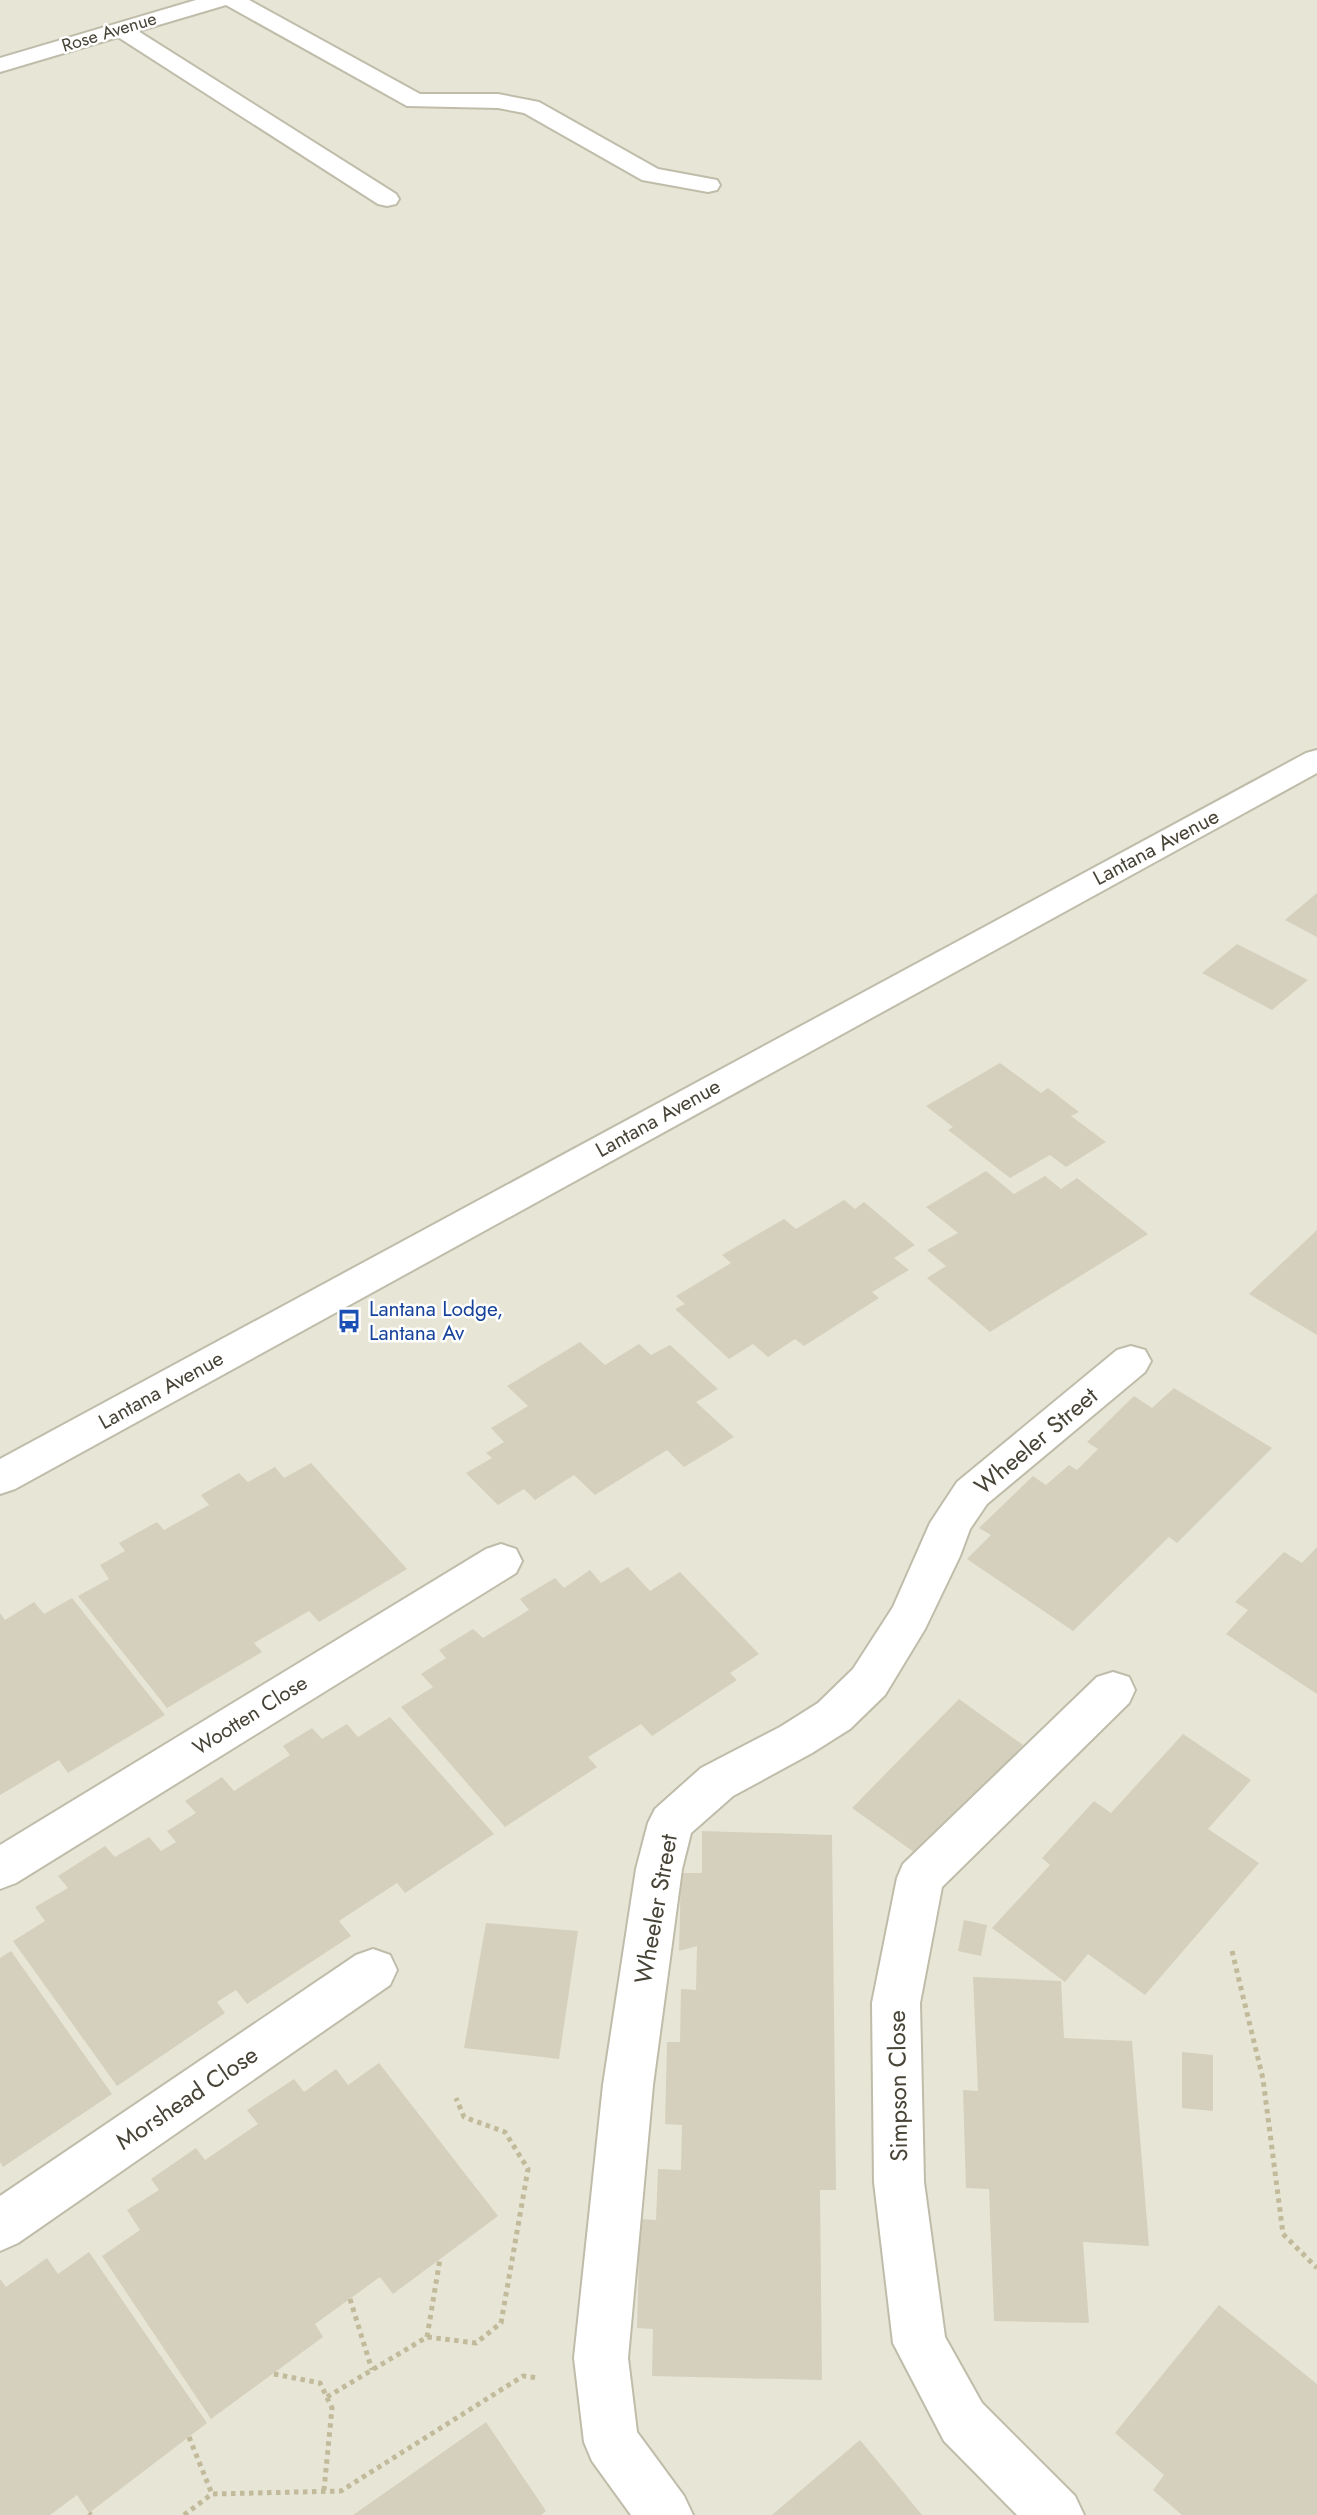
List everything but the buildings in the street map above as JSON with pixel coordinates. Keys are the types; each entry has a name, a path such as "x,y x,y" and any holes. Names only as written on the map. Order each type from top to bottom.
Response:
{"street":[{"name":"Rose Avenue","path":"0,65 219,0"},
{"path":"233,0 415,101 498,101 531,107 651,175 708,185"},
{"path":"120,29 387,199"},
{"name":"Lantana Avenue","path":"0,1478 1317,760"},
{"name":"Wheeler Street","path":"665,2515 611,2442 601,2358 628,2085 659,1869 671,1823 718,1782 834,1716 869,1682 910,1617 939,1556 951,1522 972,1493 1131,1361"},
{"name":"Wootten Close","path":"0,1870 501,1561"},
{"name":"Simpson Close","path":"1056,2515 963,2422 919,2343 899,2182 896,2003 920,1878 1113,1690"},
{"name":"Morshead Close","path":"0,2225 373,1970"}],"path":[{"path":"1231,1951 1263,2079 1283,2234 1317,2268"},
{"path":"327,2397 427,2337 476,2343 500,2323 528,2169 505,2133 464,2117 456,2098"},
{"path":"427,2337 440,2259"},
{"path":"350,2299 372,2370"},
{"path":"274,2374 320,2383 332,2408 324,2490"},
{"path":"184,2515 212,2494 341,2490 523,2376 605,2388"},
{"path":"189,2437 212,2494"}],"shaded area":[{"path":"0,0 1317,0 1317,2515 0,2515"}],"place":[{"name":"Lantana Lodge, Lantana Av","path":"349,1321"}]}
